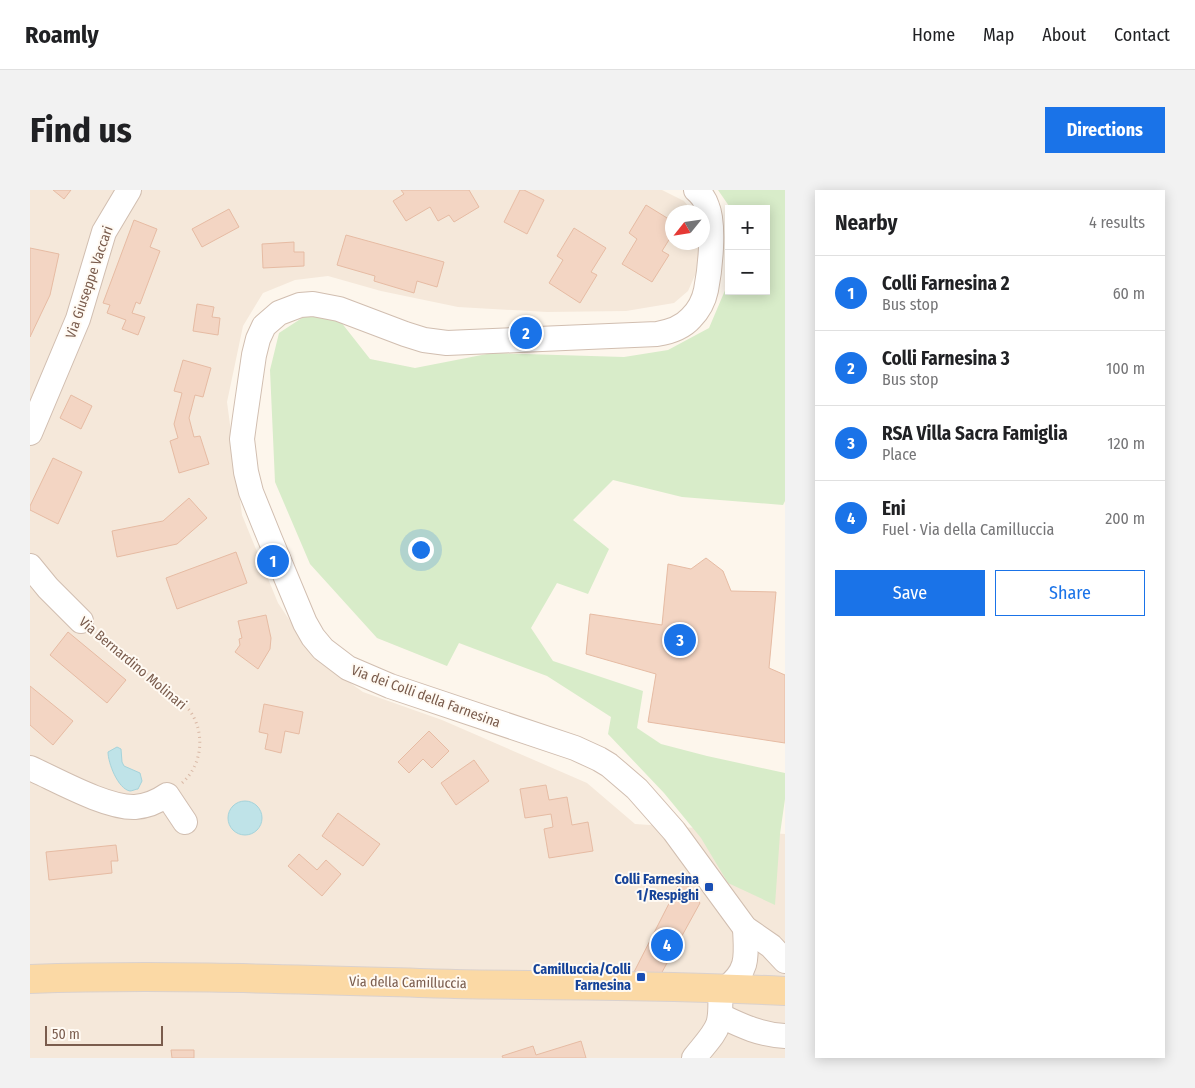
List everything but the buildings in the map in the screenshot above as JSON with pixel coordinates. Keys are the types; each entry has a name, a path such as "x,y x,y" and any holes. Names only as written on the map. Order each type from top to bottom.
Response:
{"main road":[{"name":"Via della Camilluccia","path":"30,979 105,977 723,988 785,991"}],"street":[{"name":"Via Giuseppe Vaccari","path":"30,432 78,319 104,232 129,190"},
{"name":"Via dei Colli della Farnesina","path":"696,190 707,205 710,251 706,291 691,318 684,324 667,332 657,334 447,343 424,340 404,334 327,306 300,305 270,319 264,326 258,339 242,439 246,472 251,492 305,623 323,649 348,668 369,678 575,748 610,765 637,789 674,831 745,928 780,949"},
{"name":"Via Bernardino Molinari","path":"30,566 48,588 81,621"},
{"path":"30,768 97,798 122,806 145,806 167,795 185,822"},
{"path":"699,1054 714,1034 720,1016 723,988 735,981 744,969 746,958 745,928"},
{"path":"720,1016 749,1029 770,1035 785,1036"}],"path":[{"name":"Via Bernardino Molinari","path":"81,621 183,704 196,721 200,752 195,768 186,780 167,795"}],"shaded area":[{"path":"30,190 662,190 684,201 687,205 665,205 665,250 698,250 698,258 696,273 688,291 674,303 626,311 547,312 458,307 381,291 328,276 295,280 263,293 243,326 227,402 242,515 278,603 315,658 363,692 442,720 587,783 635,824 785,834 785,1058 30,1058"}],"green space":[{"path":"718,190 785,190 785,501 783,505 682,497 613,480 573,520 609,549 588,594 557,583 531,628 553,661 643,691 637,728 661,744 785,773 785,799 780,834 775,905 728,883 701,838 664,793 608,734 611,717 547,676 459,643 447,666 377,638 310,564 275,482 270,370 279,333 305,316 337,317 370,359 415,368 492,353 624,357 668,350 709,328 725,290 725,295 770,295 770,205 728,205"}],"water":[{"path":"117,747 121,749 124,766 140,773 142,781 138,789 130,791 126,789 115,775 108,752"},
{"path":"245,801 252,802 257,806 261,811 261,825 257,830 252,834 245,835 238,834 233,830 229,825 228,818 229,811 233,806 238,802"}],"place":[{"name":"Colli Farnesina 3","path":"526,333"},
{"name":"Colli Farnesina 2","path":"273,561"},
{"name":"RSA Villa Sacra Famiglia","path":"680,640"},
{"name":"Colli Farnesina 1/Respighi","path":"709,887"},
{"name":"Eni","path":"667,945"},
{"name":"Camilluccia/Colli Farnesina","path":"641,977"}]}
